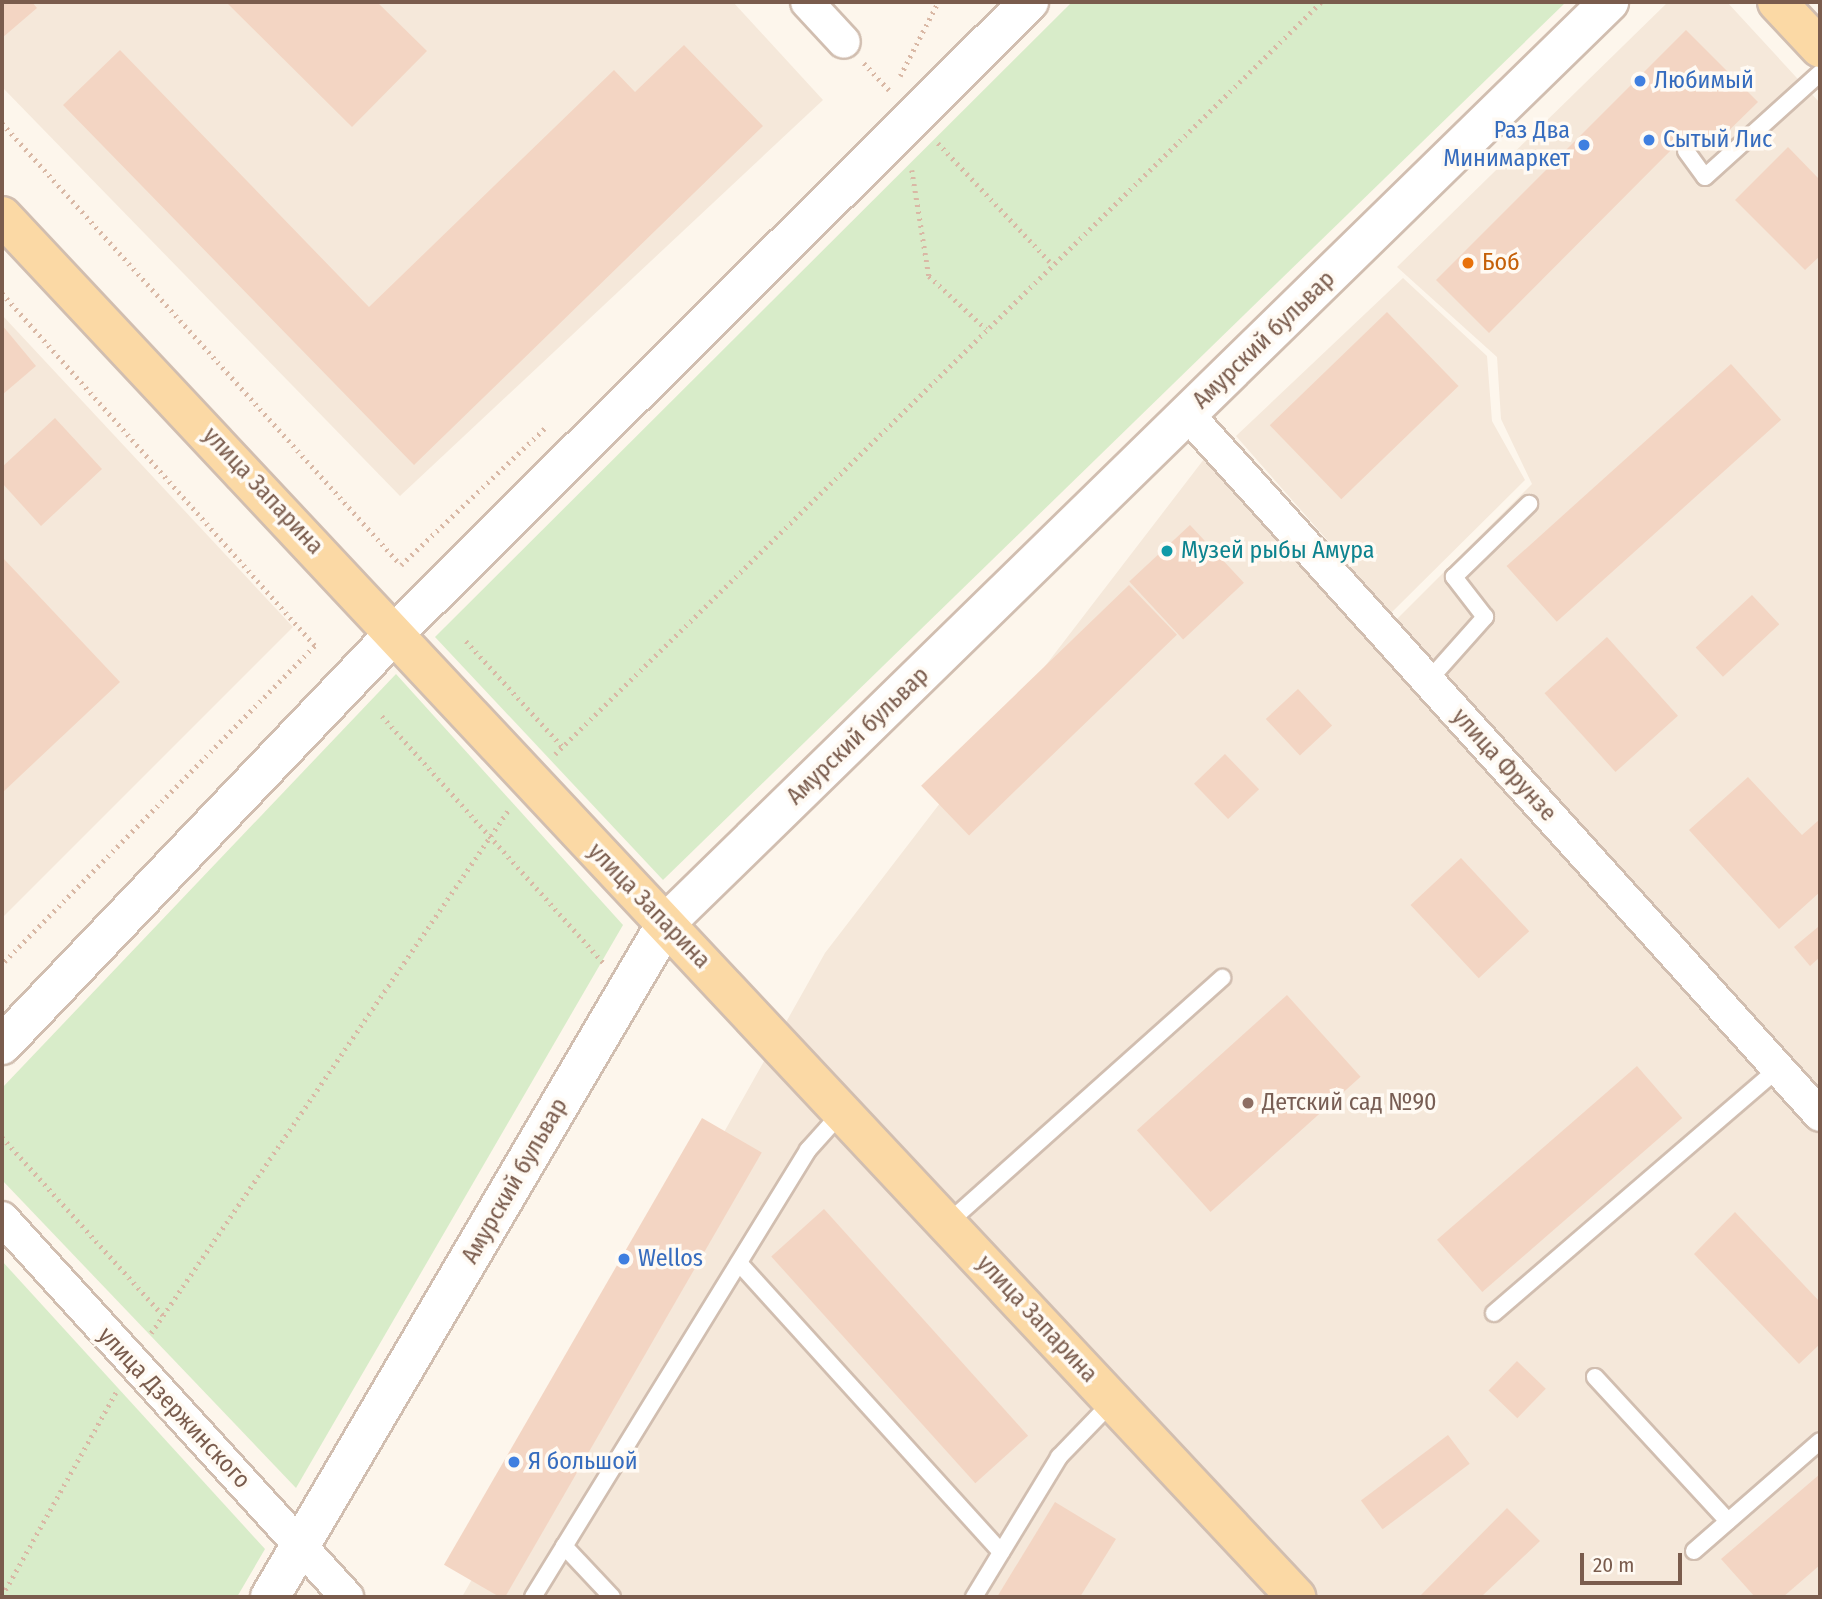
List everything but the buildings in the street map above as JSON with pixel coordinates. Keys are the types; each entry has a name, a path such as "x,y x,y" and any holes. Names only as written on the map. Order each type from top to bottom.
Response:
{"main road":[{"path":"1777,2 1820,48"},
{"name":"улица Запарина","path":"2,216 396,632 527,781 667,922 1296,1597"}],"street":[{"path":"807,2 844,42"},
{"path":"2,1045 396,632 1029,2"},
{"name":"Амурский бульвар","path":"270,1597 667,922 1609,2"},
{"name":"улица Фрунзе","path":"1188,415 1820,1115"},
{"name":"улица Дзержинского","path":"2,1218 347,1597"}],"lane":[{"path":"1686,151 1704,177 1820,73"},
{"path":"1428,681 1485,617 1454,577 1529,504"},
{"path":"948,1223 1222,978"},
{"path":"1494,1313 1778,1069"},
{"path":"533,1597 808,1150 843,1111"},
{"path":"739,1263 1001,1552"},
{"path":"1595,1377 1728,1521"},
{"path":"974,1597 1059,1457 1113,1401"},
{"path":"1694,1551 1820,1441"},
{"path":"564,1546 612,1597"}],"path":[{"path":"2,1596 132,1363 527,781 1321,2"},
{"path":"914,116 1052,264"},
{"path":"2,123 401,565"},
{"path":"911,162 929,276 986,329"},
{"path":"2,293 315,646 2,964"},
{"path":"466,641 562,746"},
{"path":"382,716 628,989"},
{"path":"2,1137 163,1315"}],"shaded area":[{"path":"2,2 733,2 823,100 400,496 2,87"},
{"path":"1668,2 1727,2 1820,103 1820,1597 462,1597 825,953 1224,433 1394,622 1532,484 1501,419 1497,357 1397,267"},
{"path":"1403,278 1487,356 1492,421 1525,480 1391,613 1236,436"},
{"path":"2,315 293,627 2,918"}],"green space":[{"path":"1072,2 1566,2 663,880 435,637"},
{"path":"396,674 623,925 296,1488 2,1180 2,1088"},
{"path":"2,1261 265,1549 237,1597 2,1597"}],"place":[{"name":"Любимый","path":"1640,81"},
{"name":"Сытый Лис","path":"1649,140"},
{"name":"Раз Два Минимаркет","path":"1584,145"},
{"name":"Боб","path":"1468,263"},
{"name":"Музей рыбы Амура","path":"1167,551"},
{"name":"Детский сад №90","path":"1248,1103"},
{"name":"Wellos","path":"624,1259"},
{"name":"Я большой","path":"514,1462"}]}
